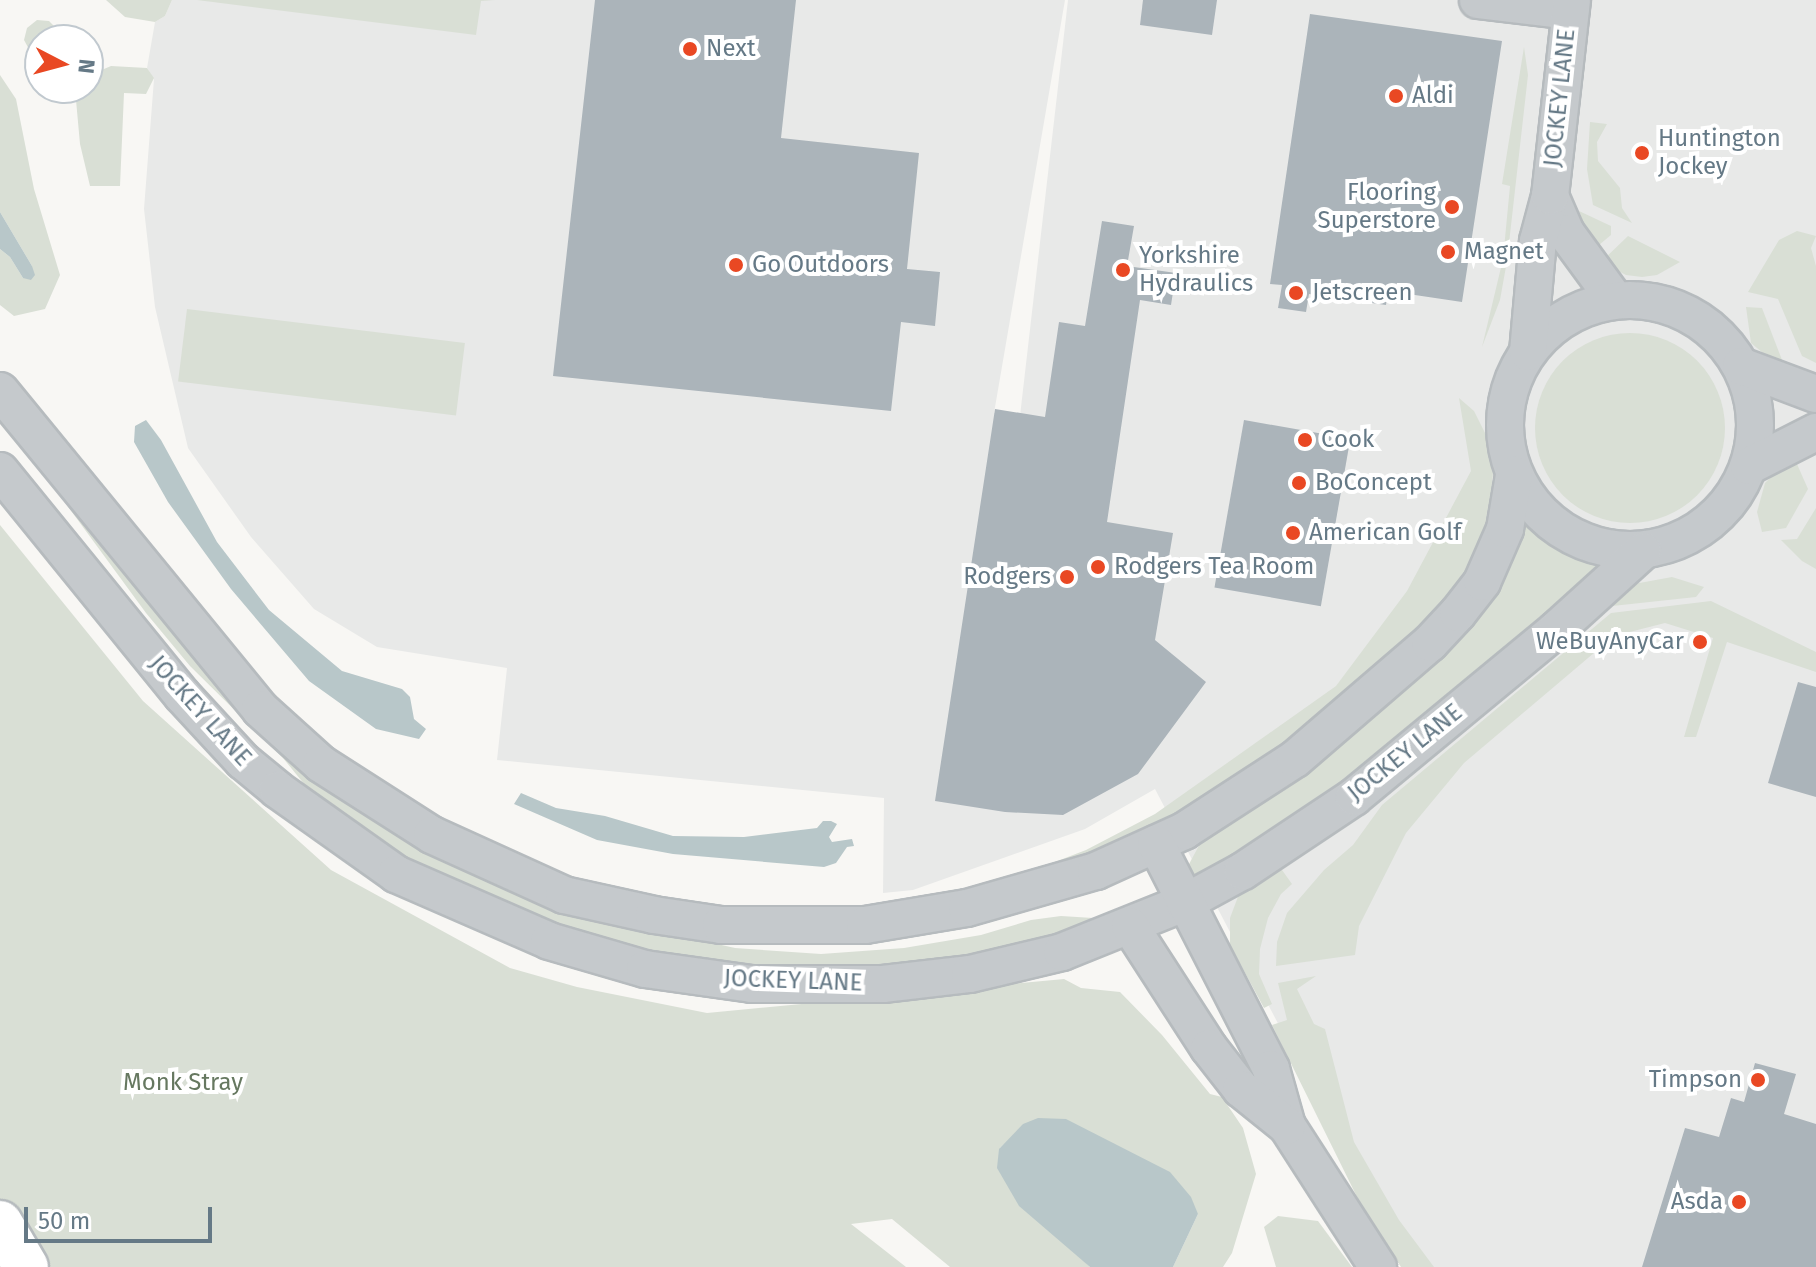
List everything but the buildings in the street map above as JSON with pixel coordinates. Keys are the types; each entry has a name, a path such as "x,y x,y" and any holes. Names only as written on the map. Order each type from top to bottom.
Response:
{"main road":[{"path":"0,1223 26,1267"}],"street":[{"path":"1478,0 1571,6"},
{"name":"JOCKEY LANE","path":"1528,352 1538,241 1550,196 1571,6"},
{"name":"JOCKEY LANE","path":"1550,196 1566,233 1615,300"},
{"path":"1615,300 1651,301 1680,309 1705,324 1727,344 1741,366 1753,398 1756,432 1741,486 1719,515 1689,536 1643,551 1603,549 1566,534 1535,509 1514,475 1505,435 1508,396 1528,352 1545,332 1566,317 1615,300"},
{"path":"1741,366 1816,394"},
{"name":"JOCKEY LANE","path":"0,391 260,709 321,764 432,835 564,895 654,915 721,925 789,928 865,925 967,908 1096,871 1184,831 1295,759 1430,643 1482,582 1505,529 1514,475"},
{"path":"26,422 19,448 47,492 82,574"},
{"path":"1749,466 1816,432"},
{"name":"JOCKEY LANE","path":"0,471 182,695 243,761 278,790 396,874 549,941 645,969 752,984 883,984 970,974 1062,952 1184,903 1243,871 1354,797 1557,629 1643,551"},
{"path":"1156,844 1271,1069 1287,1126"},
{"path":"1130,926 1196,1030 1233,1079 1287,1126 1378,1267"}],"shaded area":[{"path":"172,0 1065,0 994,413 1020,416 1068,0 1816,0 1816,1267 1428,1267 1357,1174 1155,789 1085,829 913,890 883,893 884,798 497,760 507,668 377,647 314,609 251,537 188,448 155,307 144,209 154,79 147,68 155,22 165,16"},
{"path":"0,212 32,266 35,275 31,280 23,278 10,257 0,249"},
{"path":"146,420 161,440 217,542 269,610 342,671 402,689 410,697 414,719 426,729 419,739 376,729 309,681 231,589 168,502 134,442 135,426"},
{"path":"521,793 556,808 605,816 673,836 744,837 817,828 823,821 831,821 837,824 829,837 832,842 852,839 854,846 847,847 836,863 824,867 673,854 597,840 514,804"},
{"path":"1038,1118 1066,1119 1170,1172 1191,1197 1198,1214 1173,1267 1090,1267 1019,1206 997,1168 999,1149 1023,1124"}],"green space":[{"path":"106,0 172,0 165,16 155,22 125,17"},
{"path":"197,0 495,0 481,1 476,35"},
{"path":"37,20 52,24 32,24"},
{"path":"1524,47 1528,75 1507,261 1500,300 1482,347 1503,259 1510,186 1502,184"},
{"path":"111,66 147,68 154,78 146,94 124,93 120,186 90,186 80,144 76,104 104,104 104,69"},
{"path":"0,75 16,99 34,189 60,275 45,309 14,316 0,305 0,249 10,257 23,278 32,266 0,212"},
{"path":"1590,122 1607,124 1597,142 1598,161 1620,188 1622,208 1632,223 1593,205 1587,169"},
{"path":"1579,211 1611,226 1611,235 1593,250"},
{"path":"1797,231 1816,236 1811,248 1816,266 1816,363 1802,356 1778,299 1748,292 1779,240"},
{"path":"1628,236 1680,262 1657,275 1642,277 1626,275 1601,262"},
{"path":"1746,307 1762,308 1787,373 1751,343"},
{"path":"187,309 465,343 456,416 178,381"},
{"path":"1630,333 1649,334 1667,340 1697,361 1718,391 1724,409 1724,447 1718,465 1697,495 1667,516 1649,522 1630,523 1611,522 1593,516 1563,495 1542,465 1536,447 1535,428 1536,409 1542,391 1563,361 1593,340 1611,334"},
{"path":"1459,398 1474,411 1487,437 1493,472 1490,514 1484,537 1463,580 1418,630 1340,702 1242,776 1179,816 1106,848 1008,883 930,898 1008,880 1086,850 1155,814 1336,686 1407,591 1471,471"},
{"path":"1793,455 1808,489 1786,528 1762,532 1757,512 1765,483"},
{"path":"63,490 211,675 583,914 735,948 821,954 904,948 981,935 1031,920 1061,916 1093,918 1097,922 1008,950 925,965 857,969 772,967 681,958 574,931 497,905 399,854 318,801 283,758 190,666 146,613 58,493"},
{"path":"1816,508 1816,569 1802,561 1781,540 1797,539"},
{"path":"1524,512 1559,543 1608,562 1380,753 1297,818 1189,886 1185,880 1188,866 1203,838 1302,772"},
{"name":"Monk Stray","path":"0,525 143,701 331,870 510,968 577,987 707,1013 1064,979 1081,988 1120,992 1162,1035 1210,1094 1222,1097 1243,1128 1256,1174 1232,1253 1223,1267 1173,1267 1198,1214 1011,1138 1000,1148 1070,1247 1090,1267 950,1267 892,1219 851,1224 906,1267 0,1267"},
{"path":"1672,577 1704,587 1696,597 1603,607 1634,584"},
{"path":"1711,601 1816,652 1816,672 1727,642 1696,737 1684,737 1713,638 1665,623 1614,636 1464,763 1406,833 1359,926 1355,955 1276,966 1277,942 1287,913 1324,870 1353,845 1382,805 1611,613"},
{"path":"1277,863 1292,884 1281,894 1268,918 1260,949 1259,974 1272,1004 1264,1008 1230,945 1230,918 1239,894"},
{"path":"1316,976 1297,989 1314,1024 1325,1029 1354,1142 1399,1220 1434,1267 1401,1267 1361,1205 1272,1025 1287,1020 1278,983"},
{"path":"1278,1216 1318,1221 1352,1267 1276,1267 1264,1227"}],"place":[{"name":"Next","path":"690,49"},
{"name":"Aldi","path":"1396,96"},
{"name":"Huntington Jockey","path":"1642,153"},
{"name":"Flooring Superstore","path":"1452,207"},
{"name":"Magnet","path":"1448,252"},
{"name":"Go Outdoors","path":"736,265"},
{"name":"Yorkshire Hydraulics","path":"1123,270"},
{"name":"Jetscreen","path":"1296,293"},
{"name":"Cook","path":"1305,440"},
{"name":"BoConcept","path":"1299,483"},
{"name":"American Golf","path":"1293,533"},
{"name":"Rodgers Tea Room","path":"1098,567"},
{"name":"Rodgers","path":"1067,577"},
{"name":"WeBuyAnyCar","path":"1700,642"},
{"name":"Timpson","path":"1758,1080"},
{"name":"Asda","path":"1739,1202"}]}
